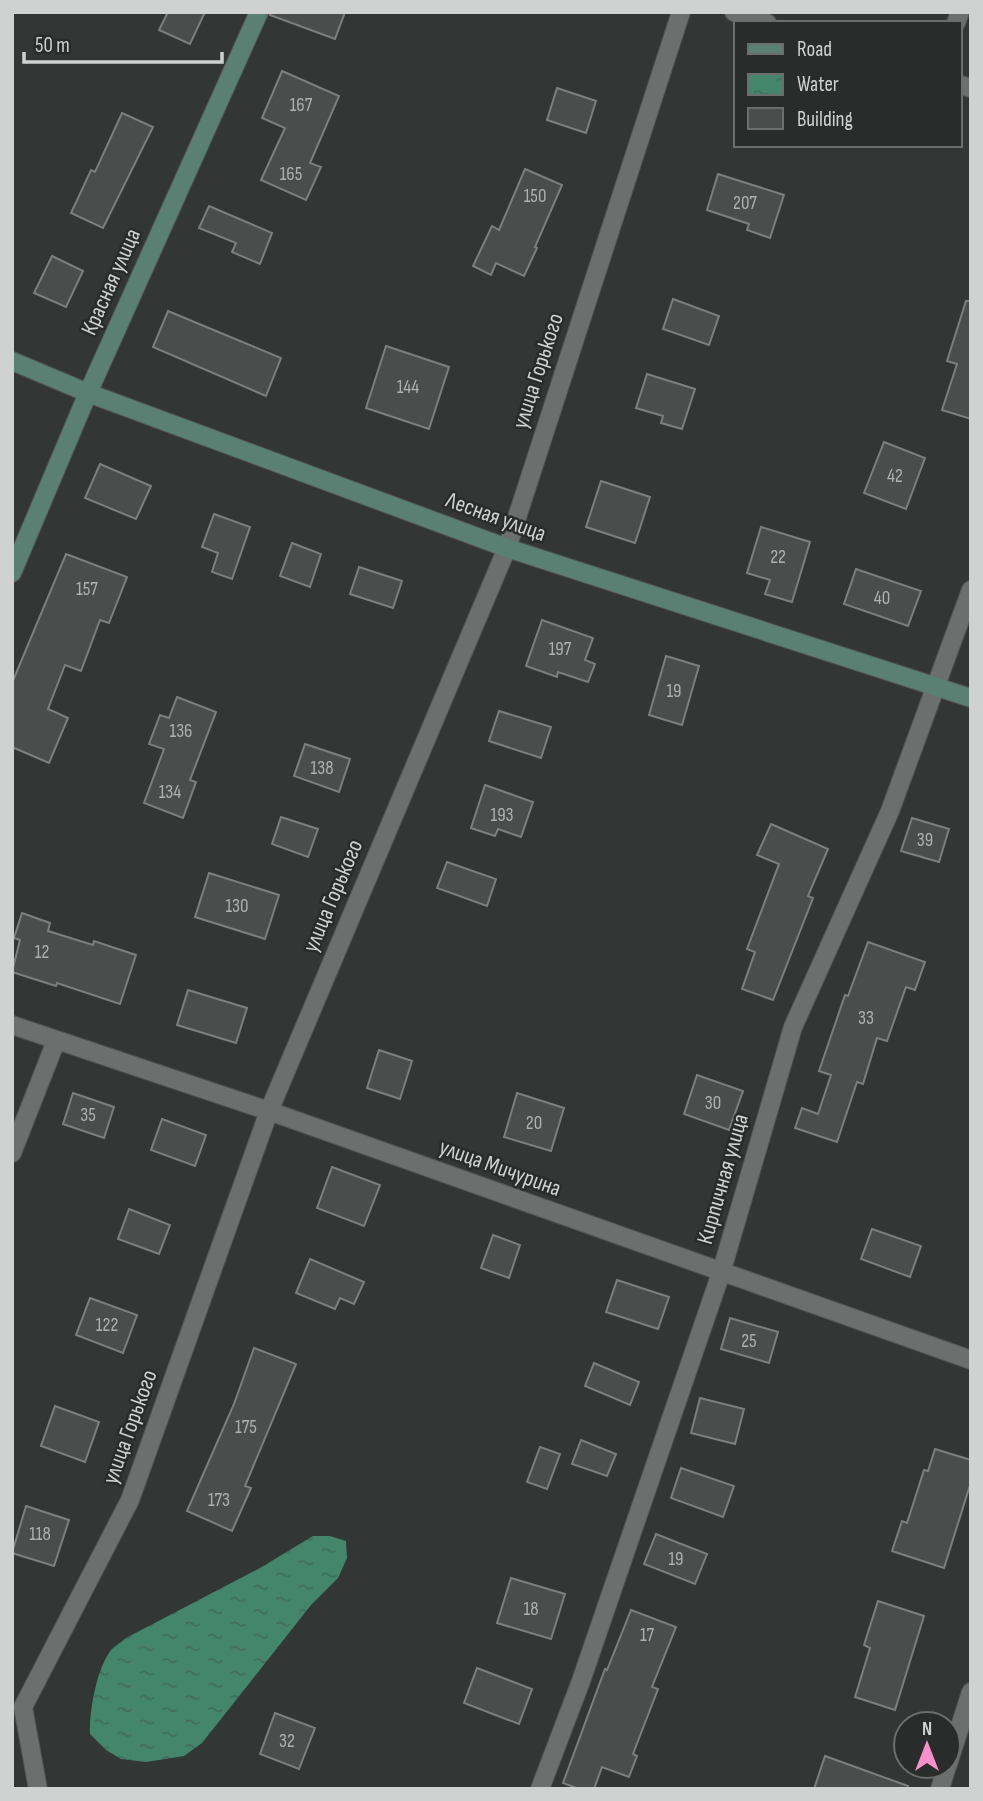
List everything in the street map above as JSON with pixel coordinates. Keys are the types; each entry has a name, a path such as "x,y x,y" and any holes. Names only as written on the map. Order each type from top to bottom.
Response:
{"street":[{"name":"Красная улица","path":"12,573 88,393 259,12"},
{"name":"улица Горького","path":"38,1789 18,1705 130,1500 269,1111 506,548 681,12"},
{"path":"734,12 761,21"},
{"name":"Лесная улица","path":"12,361 88,393 506,548 971,698"},
{"name":"Кирпичная улица","path":"540,1789 581,1681 721,1273 793,1027 890,811 971,590"},
{"name":"улица Мичурина","path":"12,1025 269,1111 971,1360"},
{"path":"12,1153 56,1041"},
{"path":"962,1721 971,1692"}],"water":[{"path":"313,1536 330,1536 346,1541 347,1558 338,1578 311,1605 202,1743 184,1756 146,1762 121,1759 106,1750 90,1734 98,1678 102,1666 114,1648 126,1638 260,1568"}],"building":[{"path":"168,12 205,12 190,44 159,30"},
{"path":"270,12 345,12 335,39 270,15"},
{"path":"282,71 339,96 310,163 321,167 306,200 261,180 285,128 262,118"},
{"path":"557,88 596,101 586,133 547,120"},
{"path":"122,113 153,127 103,228 71,213 91,170 95,172"},
{"path":"525,169 562,185 524,276 496,263 491,275 473,266 492,226 499,230"},
{"path":"718,174 784,195 770,238 747,230 749,224 707,210"},
{"path":"209,206 272,233 260,264 232,252 236,243 199,228"},
{"path":"52,256 83,271 66,307 34,293"},
{"path":"673,299 719,316 709,345 663,329"},
{"path":"966,301 971,301 971,419 942,410 957,364 947,361"},
{"path":"168,311 281,358 266,396 153,347"},
{"path":"386,346 449,367 429,429 366,408"},
{"path":"647,374 695,389 682,429 661,423 663,416 636,408"},
{"path":"884,442 925,458 906,509 864,493"},
{"path":"100,464 151,486 136,519 85,498"},
{"path":"601,481 650,497 635,543 586,527"},
{"path":"214,514 250,527 232,579 212,572 218,553 202,547"},
{"path":"761,527 810,542 792,602 765,594 770,580 747,573"},
{"path":"292,543 321,554 310,587 280,576"},
{"path":"66,554 127,577 109,623 100,620 81,671 65,665 48,709 68,718 49,763 12,747 12,683"},
{"path":"359,567 402,581 393,608 350,594"},
{"path":"856,569 921,591 908,626 844,604"},
{"path":"542,620 593,638 585,660 595,664 588,682 558,672 557,677 526,666"},
{"path":"666,656 699,666 682,725 649,715"},
{"path":"177,697 216,712 190,780 196,782 183,818 144,803 164,749 149,744 160,715 169,718"},
{"path":"499,711 551,727 541,758 489,741"},
{"path":"305,744 350,759 339,792 294,776"},
{"path":"485,785 533,802 521,837 498,829 495,836 471,828"},
{"path":"281,817 318,829 308,857 272,844"},
{"path":"912,818 949,829 939,862 901,851"},
{"path":"771,824 828,849 808,896 813,898 773,1000 742,989 755,952 747,949 779,864 757,855"},
{"path":"447,862 496,879 487,906 437,888"},
{"path":"209,873 279,895 265,939 195,917"},
{"path":"22,913 50,923 48,931 93,945 94,941 136,955 120,1004 57,983 56,986 12,972 20,940 14,938"},
{"path":"868,942 925,962 915,990 906,987 887,1041 877,1038 863,1084 857,1082 837,1142 795,1128 802,1108 818,1114 831,1075 819,1071 845,995 848,996"},
{"path":"188,990 247,1008 236,1043 177,1025"},
{"path":"379,1050 412,1061 400,1099 367,1088"},
{"path":"697,1075 743,1091 729,1130 684,1114"},
{"path":"73,1093 114,1107 104,1138 63,1124"},
{"path":"517,1093 564,1108 551,1151 504,1137"},
{"path":"162,1119 206,1135 195,1166 151,1150"},
{"path":"332,1167 380,1185 364,1226 317,1208"},
{"path":"129,1209 170,1225 159,1254 118,1239"},
{"path":"872,1229 921,1246 910,1277 861,1259"},
{"path":"493,1235 520,1245 509,1278 481,1268"},
{"path":"310,1259 364,1282 354,1304 340,1298 335,1309 296,1293"},
{"path":"617,1280 669,1297 658,1329 606,1312"},
{"path":"90,1298 137,1315 123,1353 76,1335"},
{"path":"730,1318 778,1332 769,1363 721,1349"},
{"path":"254,1348 296,1364 245,1486 251,1488 232,1531 187,1511 234,1404"},
{"path":"594,1363 639,1382 630,1405 585,1386"},
{"path":"700,1398 744,1409 735,1444 691,1433"},
{"path":"55,1406 99,1422 85,1462 41,1446"},
{"path":"581,1440 616,1454 607,1476 572,1464"},
{"path":"540,1447 560,1454 547,1489 527,1482"},
{"path":"935,1449 971,1460 971,1482 944,1568 892,1551 902,1521 907,1523 924,1470 928,1471"},
{"path":"681,1468 734,1486 723,1517 671,1498"},
{"path":"26,1506 69,1520 54,1566 12,1553"},
{"path":"656,1534 707,1554 695,1584 644,1564"},
{"path":"511,1578 565,1594 551,1639 497,1623"},
{"path":"878,1601 924,1616 895,1710 855,1697 870,1648 864,1645"},
{"path":"631,1610 676,1627 652,1687 658,1689 633,1754 637,1756 629,1777 602,1767 594,1789 579,1789 563,1783 605,1669 607,1670"},
{"path":"477,1668 532,1689 519,1724 464,1703"},
{"path":"275,1713 315,1728 299,1769 260,1754"},
{"path":"825,1756 908,1786 908,1789 814,1789"}]}
